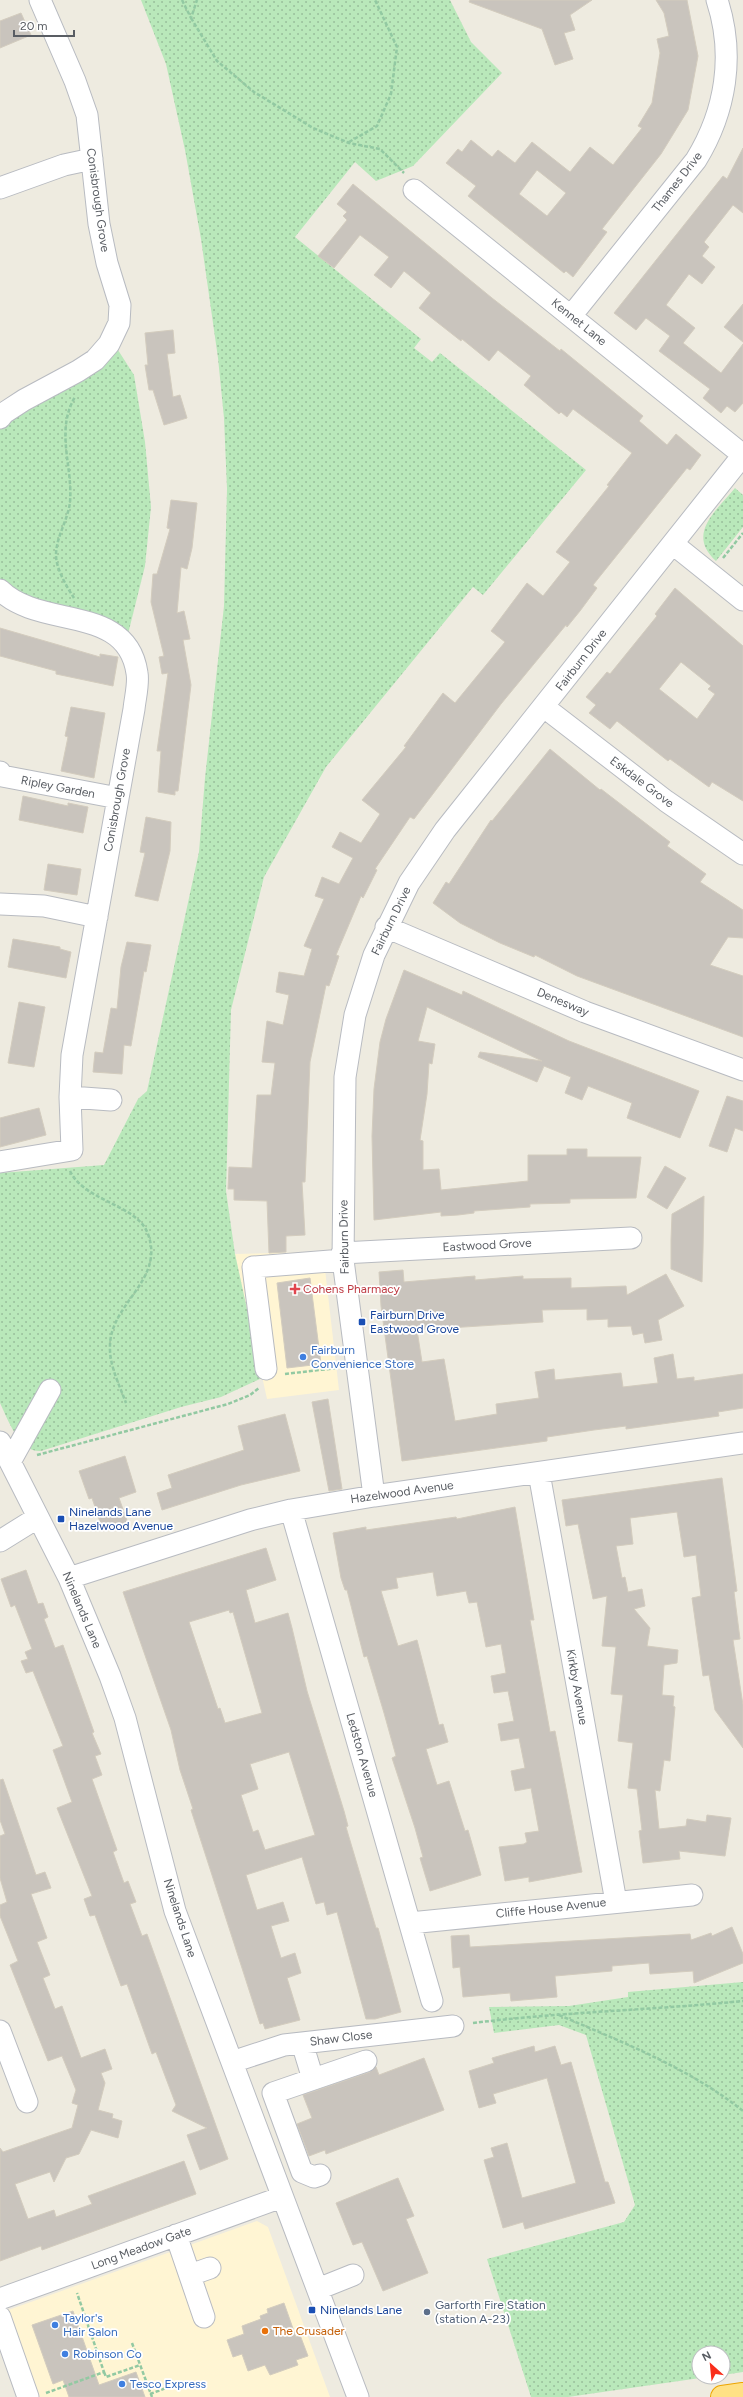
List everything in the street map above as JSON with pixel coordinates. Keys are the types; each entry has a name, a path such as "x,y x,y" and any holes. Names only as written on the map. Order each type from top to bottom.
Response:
{"highway":[{"path":"722,2397 743,2394"}],"street":[{"name":"Conisbrough Grove","path":"0,418 4,413 19,403 78,371 95,360 116,332 120,305 107,263 99,224 87,115 75,81 40,0"},
{"name":"Thames Drive","path":"571,316 696,160 711,134 721,105 726,76 726,38 717,0"},
{"path":"0,188 64,165 92,159"},
{"name":"Kennet Lane","path":"414,190 743,455"},
{"name":"Fairburn Drive","path":"374,1496 342,1256 345,1077 349,1046 363,985 386,927 422,862 743,455"},
{"path":"673,544 743,600"},
{"name":"Conisbrough Grove","path":"0,590 26,607 88,622 106,628 121,638 133,654 137,674 134,709 72,1055 68,1150"},
{"name":"Eskdale Grove","path":"544,707 666,801 743,854"},
{"name":"Ripley Garden","path":"0,772 2,776 118,798"},
{"path":"0,904 44,906 97,917"},
{"name":"Denesway","path":"386,927 585,1012 743,1070"},
{"path":"70,1097 111,1100"},
{"path":"0,1162 68,1150"},
{"name":"Eastwood Grove","path":"269,1377 254,1267 342,1256 631,1238"},
{"path":"10,1462 50,1390"},
{"name":"Ninelands Lane","path":"0,1442 37,1518 69,1578 125,1718 176,1911 358,2397"},
{"name":"Hazelwood Avenue","path":"69,1578 250,1520 291,1510 374,1496 743,1443"},
{"name":"Kirkby Avenue","path":"539,1473 616,1902"},
{"name":"Ledston Avenue","path":"291,1510 432,2001"},
{"path":"0,1541 37,1518"},
{"name":"Cliffe House Avenue","path":"410,1923 692,1895"},
{"name":"Shaw Close","path":"232,2062 284,2045 453,2026"},
{"path":"0,2031 27,2102"},
{"path":"302,2043 313,2079"},
{"path":"320,2175 314,2176 302,2172 273,2093 366,2061"},
{"name":"Long Meadow Gate","path":"0,2299 282,2197"},
{"path":"176,2235 204,2317"},
{"path":"190,2275 210,2268"},
{"path":"318,2289 353,2275"},
{"path":"0,2317 35,2396"}],"path":[{"path":"182,0 216,61 254,92 313,128 348,143 380,149 408,176 414,190"},
{"path":"191,18 197,0"},
{"path":"348,143 376,126 391,94 397,47 375,0"},
{"path":"76,395 64,434 70,478 70,504 64,521 56,556 64,579 88,622"},
{"path":"711,574 743,534"},
{"path":"68,1150 66,1163 76,1181 142,1223 150,1242 152,1253 145,1280 118,1319 112,1331 110,1344 111,1361 126,1403"},
{"path":"10,1462 228,1404 250,1395 269,1377 285,1373 356,1366"},
{"path":"453,2026 558,2014 681,2007 743,2001"},
{"path":"558,2014 655,2057 725,2097 743,2111"},
{"path":"70,2273 106,2377 140,2365"},
{"path":"132,2343 151,2395 182,2382"},
{"path":"35,2396 104,2372"}],"shaded area":[{"path":"323,1252 339,1390 267,1399 235,1254"},
{"path":"257,2221 268,2227 330,2397 17,2397 0,2348 0,2313"}],"green space":[{"path":"141,0 450,0 471,42 502,73 413,166 376,181 355,162 295,237 421,339 414,348 432,362 440,353 586,470 483,595 473,587 326,767 264,877 231,1010 226,1191 235,1254 262,1378 221,1397 181,1407 41,1451 27,1447 21,1441 11,1426 0,1403 0,1173 104,1165 138,1099 147,1091 199,852 205,778 224,606 227,489 224,418 218,358 201,239 185,150 166,64"},
{"path":"109,336 134,375 145,442 151,507 145,566 128,634 0,592 0,419"},
{"path":"735,488 743,495 743,527 716,561 707,551 704,541 704,532 707,523 713,514"},
{"path":"743,1982 743,2372 731,2374 731,2345 691,2345 691,2379 568,2397 531,2397 487,2259 624,2222 635,2205 586,2035 559,2025 494,2033 489,2007 569,2006 628,1997 628,1992"}],"building":[{"path":"470,0 592,0 570,15 575,30 564,33 573,59 555,65 542,29 469,2"},
{"path":"656,0 687,0 698,56 688,110 661,154 602,229 607,232 573,277 566,271 564,273 468,196 476,186 446,163 458,149 462,152 471,140 492,157 498,150 515,163 532,142 570,172 590,147 613,165 642,128 638,126 652,103 660,53 657,39 669,36 664,13","holes":["537,170 566,193 547,216 519,194"]},
{"path":"21,13 31,35 0,48 0,21"},
{"path":"743,148 743,213 733,205 704,242 709,247 702,256 715,267 702,284 689,274 666,305 695,328 683,343 721,373 743,344 743,403 735,412 727,406 721,413 703,398 710,389 659,351 670,336 646,318 636,330 614,313 723,176 727,179"},
{"path":"353,184 492,298 560,351 561,349 643,416 639,421 667,445 676,434 701,455 690,470 687,468 593,585 597,588 580,611 567,627 566,625 501,704 414,819 410,817 375,869 377,870 363,898 361,896 336,955 339,956 329,986 326,985 310,1062 305,1182 302,1182 305,1235 286,1236 286,1252 269,1253 267,1201 234,1200 234,1189 228,1189 229,1167 252,1168 257,1095 271,1095 275,1063 262,1062 267,1021 283,1025 289,995 276,992 279,972 304,976 312,949 304,946 324,899 315,896 322,877 339,884 353,858 332,847 340,832 361,843 380,814 362,800 406,747 404,746 443,693 455,703 505,642 491,631 527,583 543,596 570,562 556,552 609,486 607,485 632,453 573,409 567,417 561,412 559,414 524,385 531,376 498,350 489,361 462,339 461,341 419,308 431,293 404,271 391,288 374,275 389,257 360,235 334,268 318,256 347,220 343,216 347,212 337,204"},
{"path":"743,304 743,342 724,327"},
{"path":"173,330 175,353 167,354 173,397 180,395 187,418 164,425 153,390 149,390 145,365 148,365 145,333"},
{"path":"171,500 197,503 192,548 187,569 181,567 177,613 184,611 190,639 183,640 191,685 178,791 175,791 175,795 158,792 161,751 157,751 168,673 162,674 159,657 164,656 151,602 153,574 157,574 170,529 167,528"},
{"path":"675,588 743,646 743,801 712,782 709,787 670,759 668,761 617,721 610,729 589,713 596,705 586,697 607,672 610,674 657,616 655,614","holes":["681,662 711,686 708,689 715,694 697,719 659,689"]},
{"path":"0,628 100,657 100,654 118,657 113,686 56,674 56,671 0,656"},
{"path":"71,707 105,713 94,778 61,771 68,737 65,736"},
{"path":"550,749 600,790 601,789 670,842 667,846 706,874 700,882 743,910 743,938 728,937 710,965 743,976 743,1037 577,976 535,955 534,957 500,943 460,923 433,903 446,882 449,884 491,820 492,821"},
{"path":"23,796 68,806 68,803 88,807 83,833 19,820"},
{"path":"146,817 171,822 170,851 158,901 135,896 145,853 140,852"},
{"path":"48,864 81,869 77,895 44,890"},
{"path":"13,939 60,947 60,949 71,952 66,978 8,967"},
{"path":"127,942 151,945 146,972 144,971 131,1046 124,1045 122,1074 93,1072 95,1052 103,1053 111,1008 117,1009 121,967"},
{"path":"404,970 462,995 463,991 569,1041 699,1091 680,1138 627,1118 632,1103 588,1086 582,1100 565,1093 571,1077 544,1066 537,1082 478,1057 480,1052 542,1061 427,1007 418,1041 435,1044 432,1064 429,1063 427,1094 420,1140 423,1141 423,1170 439,1169 441,1190 528,1181 528,1155 567,1155 567,1149 587,1149 587,1157 641,1157 636,1198 570,1199 570,1203 530,1204 530,1207 474,1211 474,1213 458,1215 441,1216 441,1212 374,1220 372,1136 374,1089 380,1042 386,1019"},
{"path":"19,1002 45,1007 34,1067 8,1063"},
{"path":"727,1096 743,1101 743,1131 735,1128 727,1152 709,1146"},
{"path":"39,1108 46,1135 0,1147 0,1118"},
{"path":"665,1166 686,1178 667,1209 647,1197"},
{"path":"704,1196 702,1282 671,1269 671,1240 672,1214"},
{"path":"403,1270 404,1282 475,1276 475,1280 523,1276 523,1279 571,1278 571,1288 626,1286 627,1295 666,1274 684,1306 658,1320 662,1340 645,1343 643,1333 633,1335 631,1326 608,1327 608,1319 587,1320 587,1309 542,1310 543,1322 417,1330 422,1362 444,1359 455,1421 497,1414 496,1404 539,1398 535,1372 554,1369 555,1380 621,1373 623,1387 658,1383 654,1358 673,1354 677,1379 694,1377 694,1381 743,1374 743,1408 718,1412 719,1416 626,1429 626,1426 594,1430 547,1437 547,1441 402,1461 381,1306 379,1272"},
{"path":"310,1278 321,1364 287,1368 277,1283"},
{"path":"328,1399 342,1489 329,1491 312,1402"},
{"path":"285,1414 300,1471 241,1485 162,1510 157,1493 172,1488 168,1475 244,1450 238,1426"},
{"path":"125,1456 136,1492 119,1498 128,1523 103,1531 92,1498 89,1499 79,1471"},
{"path":"722,1478 737,1591 734,1592 740,1639 733,1640 743,1705 743,1748 715,1710 709,1675 703,1676 692,1598 701,1596 696,1555 684,1557 677,1512 630,1518 633,1544 616,1546 622,1578 625,1577 628,1592 642,1589 645,1606 634,1609 650,1628 647,1646 678,1650 677,1663 664,1665 662,1695 674,1696 673,1706 675,1707 670,1761 664,1760 660,1791 655,1790 659,1829 686,1826 687,1819 706,1822 707,1815 731,1818 725,1856 679,1851 680,1859 643,1863 639,1831 642,1830 637,1789 628,1788 633,1743 618,1741 623,1695 611,1694 616,1647 602,1646 607,1596 593,1599 578,1524 566,1526 562,1500"},
{"path":"515,1507 534,1620 530,1620 550,1732 555,1731 582,1872 529,1882 529,1877 505,1881 499,1847 524,1844 527,1842 525,1833 539,1831 531,1788 515,1791 511,1771 525,1768 519,1738 501,1741 498,1724 514,1721 508,1691 494,1693 491,1676 506,1673 501,1644 486,1647 477,1602 469,1603 466,1591 437,1596 433,1572 396,1578 398,1588 381,1591 398,1646 417,1640 439,1725 443,1724 448,1742 426,1749 437,1785 449,1781 465,1831 468,1830 481,1875 430,1891 420,1858 423,1857 415,1828 392,1758 396,1756 384,1713 367,1656 364,1657 347,1590 345,1590 341,1578 333,1533 366,1527 366,1530 456,1517 457,1519"},
{"path":"266,1548 276,1580 246,1590 255,1623 288,1613 307,1691 344,1811 348,1826 346,1827 376,1928 378,1928 401,2012 375,2019 366,2019 337,1912 327,1915 324,1902 316,1904 302,1857 246,1875 257,1910 283,1902 289,1921 271,1926 281,1958 295,1953 301,1973 287,1978 300,2020 265,2029 263,2023 260,2024 191,1810 193,1809 180,1770 171,1730 123,1592","holes":["229,1610 230,1613 233,1612 262,1713 225,1723 220,1708 218,1709 189,1622","289,1752 315,1835 265,1850 258,1830 253,1832 241,1795 258,1789 250,1764"]},
{"path":"26,1570 38,1604 43,1603 48,1617 44,1619 55,1648 63,1645 94,1732 92,1733 101,1754 95,1756 102,1775 92,1779 117,1850 113,1852 124,1883 128,1881 136,1902 130,1904 142,1936 147,1934 228,2159 200,2170 187,2135 207,2128 172,2111 176,2105 156,2052 152,2054 127,1984 121,1986 95,1915 90,1916 84,1899 92,1896 57,1808 72,1802 53,1750 63,1746 33,1671 26,1673 21,1661 28,1659 25,1652 32,1649 15,1605 11,1607 1,1579"},
{"path":"3,1779 36,1875 45,1872 51,1888 31,1894 47,1938 37,1942 50,1975 43,1978 55,2009 62,2006 81,2058 105,2049 112,2069 101,2073 105,2083 98,2110 113,2114 112,2118 122,2121 118,2138 91,2130 79,2154 66,2158 54,2182 50,2172 15,2184 28,2219 54,2210 56,2217 92,2204 88,2196 184,2161 196,2194 42,2250 41,2246 0,2261 0,2148 3,2152 72,2128 78,2105 72,2103 76,2090 62,2056 48,2061 10,1965 18,1961 0,1916 0,1905 7,1902 0,1878 0,1836 5,1834 0,1820 0,1780"},
{"path":"732,1927 743,1954 743,1963 694,1983 693,1971 650,1974 649,1963 612,1966 612,1971 555,1976 557,1997 511,2001 510,1993 463,1997 460,1967 453,1968 451,1936 469,1935 470,1947 690,1934 691,1940 711,1933 712,1936"},
{"path":"534,2046 535,2052 555,2046 561,2065 571,2062 605,2182 608,2182 615,2203 525,2229 523,2222 503,2228 484,2160 494,2157 491,2148 507,2143 522,2198 576,2183 547,2078 493,2094 496,2103 479,2108 469,2071 494,2063 492,2058"},
{"path":"424,2058 444,2110 326,2154 325,2150 309,2156 297,2124 312,2118 303,2095 370,2072 376,2067 379,2075"},
{"path":"398,2178 414,2216 406,2219 428,2273 383,2291 362,2242 353,2245 336,2203"},
{"path":"284,2303 296,2337 300,2335 308,2356 296,2360 298,2365 270,2375 265,2365 248,2371 242,2354 233,2357 227,2340 244,2334 242,2326 261,2319 260,2316 268,2313 267,2309"},
{"path":"73,2311 99,2385 136,2372 145,2397 69,2397 63,2380 53,2384 32,2325"}],"place":[{"name":"Cohens Pharmacy","path":"295,1289"},
{"name":"Fairburn Drive Eastwood Grove","path":"362,1322"},
{"name":"Fairburn Convenience Store","path":"303,1357"},
{"name":"Ninelands Lane Hazelwood Avenue","path":"61,1519"},
{"name":"Ninelands Lane","path":"312,2310"},
{"name":"Garforth Fire Station (station A-23)","path":"427,2312"},
{"name":"Taylor's Hair Salon","path":"55,2325"},
{"name":"The Crusader","path":"265,2331"},
{"name":"Robinson Co","path":"65,2354"},
{"name":"Tesco Express","path":"122,2384"}]}
